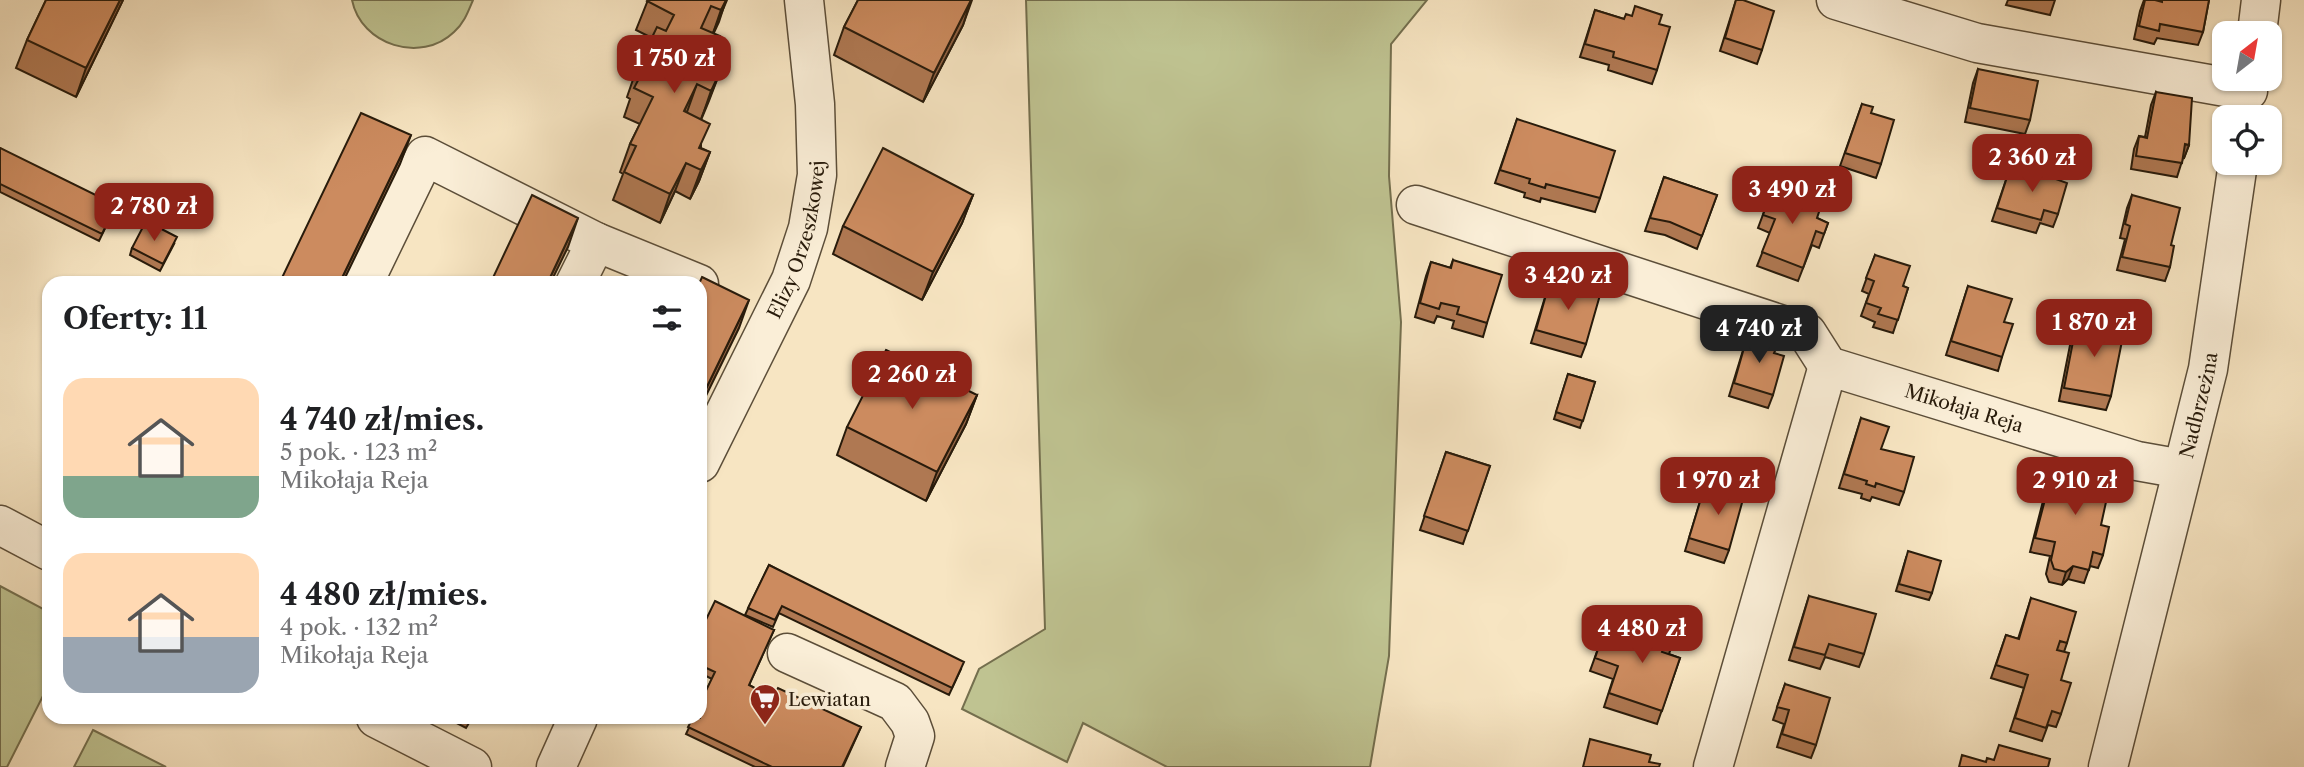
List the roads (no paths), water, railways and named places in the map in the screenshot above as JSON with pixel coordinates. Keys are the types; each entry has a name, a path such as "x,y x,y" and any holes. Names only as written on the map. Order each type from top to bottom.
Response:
{"street":[{"name":"Elizy Orzeszkowej","path":"707,422 728,297 791,280 808,228 817,175 815,104 804,0"},
{"path":"1836,0 1977,43 2247,96"},
{"path":"2258,21 2261,0"},
{"path":"367,276 425,156 596,242 678,276"},
{"name":"Nadbrzeżna","path":"2108,767 2208,369 2236,175"},
{"path":"1416,205 1807,333 1828,366 1713,767"},
{"path":"579,276 596,242"},
{"path":"707,288 728,297"},
{"name":"Mikołaja Reja","path":"1828,366 2137,461 2182,469"},
{"path":"0,525 42,547"},
{"path":"787,653 895,702 910,722 915,736 905,767"},
{"path":"388,724 472,767"},
{"path":"556,767 575,724"}],"place":[{"name":"Lewiatan","path":"765,726"}]}
